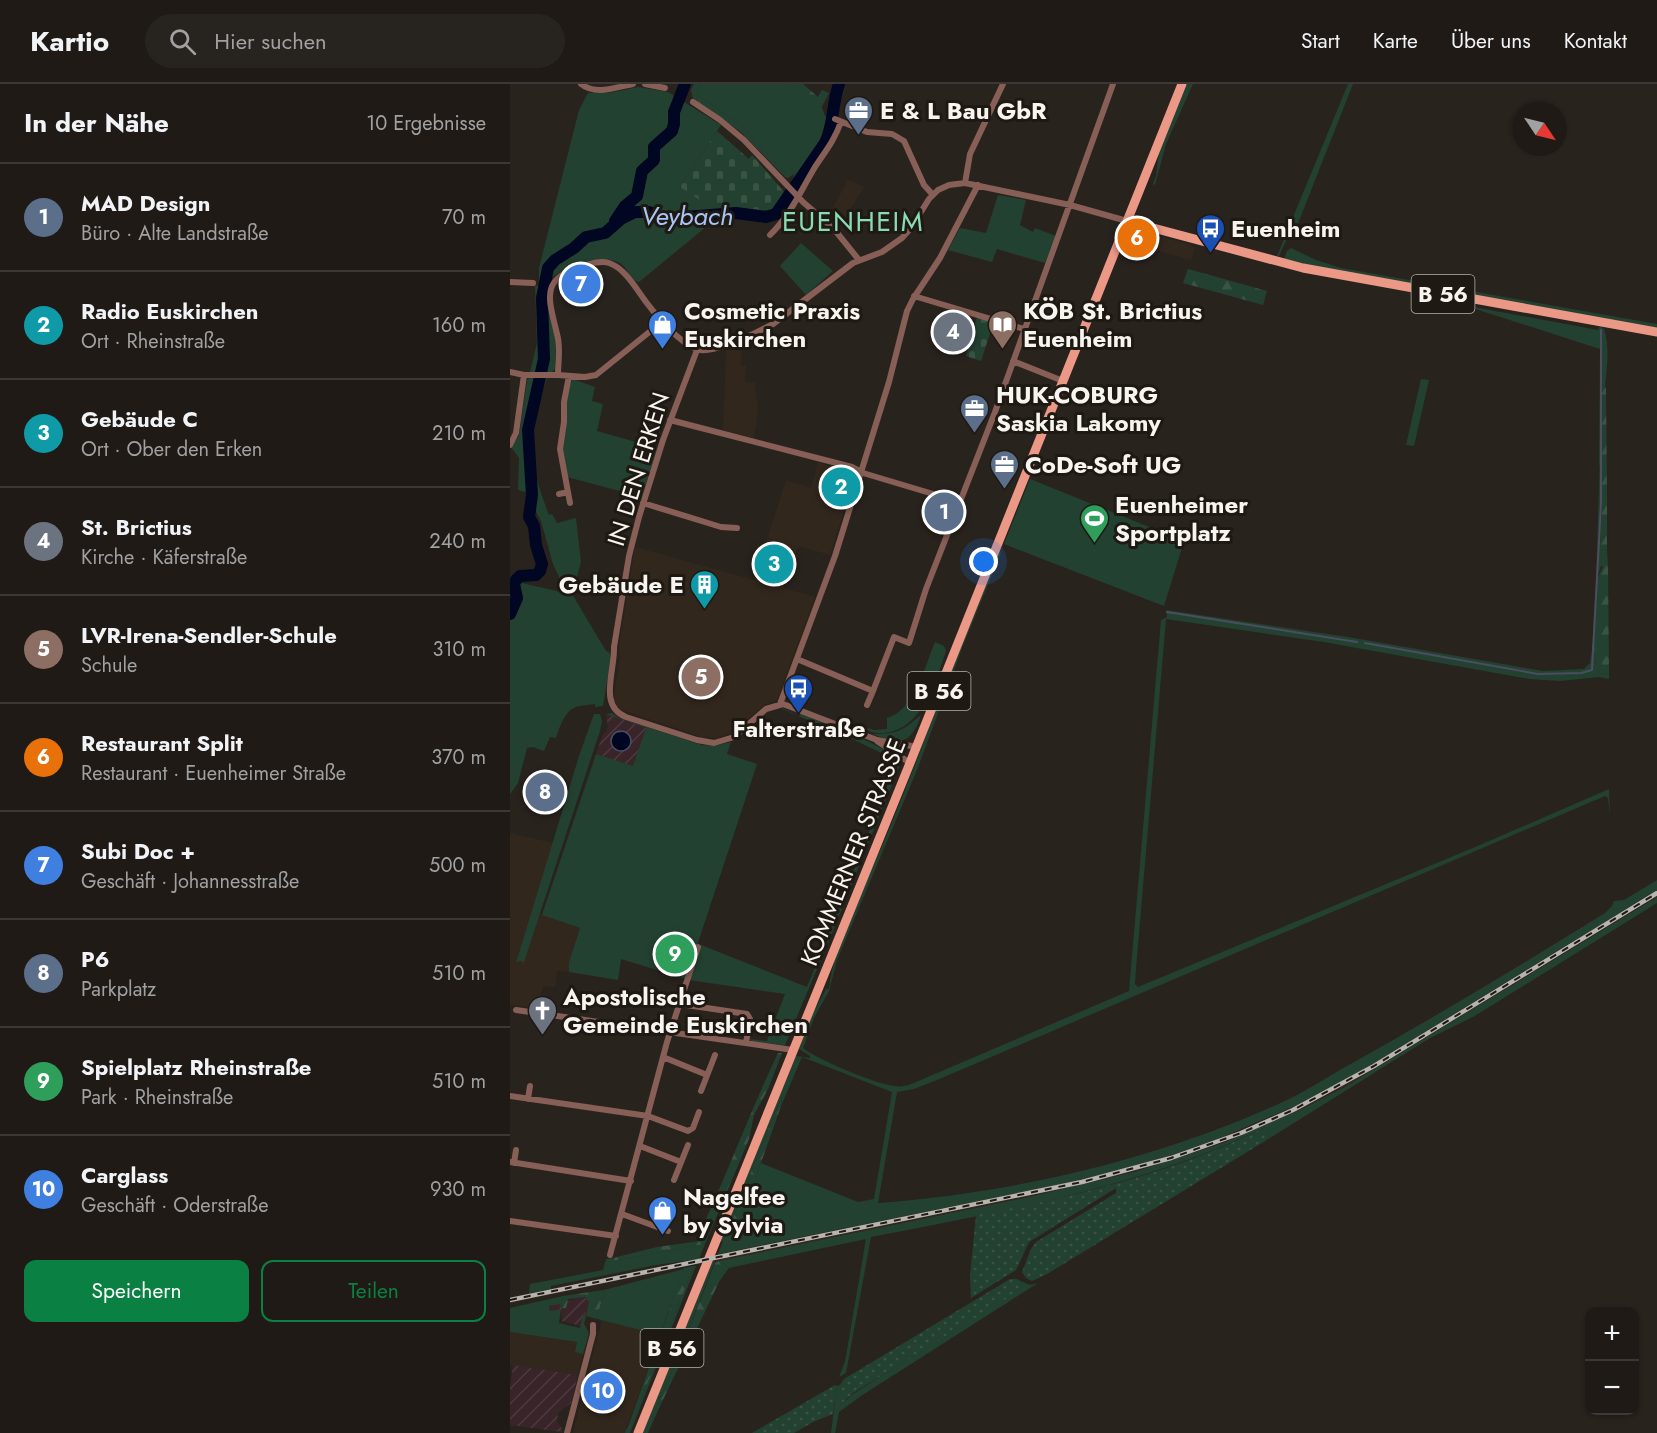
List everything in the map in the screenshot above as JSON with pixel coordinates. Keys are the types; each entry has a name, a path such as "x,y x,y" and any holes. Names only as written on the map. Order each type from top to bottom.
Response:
{"main road":[{"name":"KOMMERNER STRASSE","path":"638,1433 917,747 1182,84"},
{"name":"B 56","path":"1127,221 1311,270 1657,332"}],"street":[{"path":"581,84 588,88 607,90 633,84"},
{"path":"590,84 595,89"},
{"path":"645,84 665,88"},
{"path":"965,183 970,154 1003,84"},
{"path":"867,705 894,637 909,643 926,589 1013,361 1113,84"},
{"path":"693,102 744,140 789,188 834,228 859,261"},
{"path":"770,235 780,225 817,164 832,145 838,121 867,132 892,134 904,141 924,185 933,195"},
{"path":"558,375 558,338 550,306 551,291 556,278 567,271 589,264 602,262 611,264 621,271 663,321 681,339 697,350 724,346 773,324 838,273 859,261 876,255 902,238 933,195 944,187 965,183 1070,205 1127,221"},
{"path":"917,747 877,740 780,704 827,579 890,376 905,317 914,296 940,258 978,186"},
{"path":"510,282 533,283"},
{"path":"914,296 1024,329"},
{"path":"510,372 524,375 585,377 596,375 663,321"},
{"name":"IN DEN ERKEN","path":"697,350 670,420 631,544 614,647 615,659 610,698 612,707 626,717 697,740 714,743 734,737 766,709 780,704"},
{"path":"1013,361 1063,381"},
{"path":"510,445 516,435 524,375"},
{"path":"569,376 560,449 570,503"},
{"path":"670,420 836,463 960,502"},
{"path":"559,494 568,492"},
{"path":"643,502 721,527 737,528"},
{"path":"796,659 873,691"},
{"path":"877,740 910,763"},
{"path":"610,1256 670,1033 698,947"},
{"path":"680,1004 747,1014 750,1019 746,1043"},
{"path":"516,1010 793,1050"},
{"path":"701,1091 715,1055"},
{"path":"663,1058 707,1075"},
{"path":"528,1098 530,1086"},
{"path":"510,1096 648,1116 688,1131 693,1128 699,1112"},
{"path":"675,1180 688,1145"},
{"path":"640,1146 681,1162"},
{"path":"516,1150 512,1163 631,1181"},
{"path":"660,1227 665,1207"},
{"path":"622,1214 668,1231"},
{"path":"510,1229 511,1221 616,1236"},
{"path":"567,1433 593,1334 593,1325"}],"shaded area":[{"path":"848,180 864,187 839,228 827,218"},
{"path":"1133,229 1191,245 1195,248 1191,260 1126,242"},
{"path":"740,343 741,366 746,366 745,382 755,383 758,412 754,438 723,430 726,349"},
{"path":"818,463 850,471 854,474 854,479 830,555 798,546 783,588 815,597 777,700 764,705 732,733 717,738 702,737 622,710 614,702 614,696 620,658 619,646 635,547 754,580 786,480 811,488"},
{"path":"606,714 646,728 633,767 596,754 608,727"},
{"path":"510,833 553,843 533,911 580,928 569,962 569,972 557,971 555,987 543,986 538,1008 510,1005"},
{"path":"1657,890 1657,897 1343,1088 1302,1109 1223,1143 1134,1172 1074,1188 715,1262 718,1254 1119,1171 1154,1161 1251,1126 1356,1074"},
{"path":"699,1259 697,1264 510,1303 510,1297"},
{"path":"583,1297 588,1300 589,1304 581,1326 562,1321 561,1309 550,1311 549,1306"},
{"path":"602,1320 660,1335 625,1433 573,1433"},
{"path":"510,1332 577,1342 575,1352 583,1354 578,1375 510,1365"},
{"path":"513,1365 578,1375 571,1403 558,1413 557,1421 562,1432 510,1425"}],"green space":[{"path":"694,84 701,84 696,94 741,125 787,175 785,177 741,132 693,98 691,90"},
{"path":"701,84 790,84 822,108 825,116 836,122 833,138 799,191 791,185 794,174 788,178 785,177 786,174 741,125 696,94"},
{"path":"790,84 803,84 818,97 822,90 829,93 821,108"},
{"path":"1187,84 1193,84 1166,144 1155,185 1153,184 1159,153"},
{"path":"1348,84 1353,84 1291,241 1292,235 1289,234 1277,256"},
{"path":"638,87 668,92 721,125 680,187 716,210 719,206 767,211 776,208 788,191 794,197 780,216 774,220 739,217 712,222 639,282 633,279 620,263 602,259 583,262 549,279 551,283 547,305 556,337 555,369 552,372 544,372 546,353 543,301 545,284 540,313 540,372 530,372 537,343 535,286 539,285 539,268 579,110 588,93 609,93"},
{"path":"717,131 749,159 752,155 785,193 772,211 720,206 716,211 680,187"},
{"path":"998,195 1026,200 1020,225 1033,232 1035,228 1056,236 1045,263 997,249 992,262 948,250 960,228 986,233"},
{"path":"801,243 833,271 806,295 780,266"},
{"path":"1291,248 1316,260 1341,268 1657,324 1657,328 1326,269 1284,259"},
{"path":"1188,269 1267,291 1263,305 1183,283"},
{"path":"1463,305 1598,330 1600,326 1604,329 1607,359 1599,469 1600,349"},
{"path":"977,317 991,321 990,326 992,327 981,361 966,356"},
{"path":"547,378 533,438 534,463 539,485 549,515 552,514 557,523 576,518 581,562 572,594 611,658 603,706 595,707 595,704 574,708 564,719 556,738 550,737 544,751 533,747 527,748 518,783 510,794 510,621 518,600 516,584 517,582 561,592 559,577 541,521 534,508 536,499 534,494 518,490 519,458 511,447 519,436 527,380"},
{"path":"573,379 595,387 592,401 603,404 597,431 657,448 642,497 567,477 562,453 566,404"},
{"path":"1421,379 1429,380 1414,446 1406,445"},
{"path":"1605,387 1607,495 1599,489 1602,390"},
{"name":"Euenheimer Sportplatz","path":"1030,479 1184,541 1164,606 1004,544"},
{"path":"1599,489 1607,495 1607,504 1601,506 1600,546 1601,549 1607,551 1608,566 1601,566 1596,582"},
{"path":"1602,504 1607,504 1607,551 1601,549 1600,546"},
{"path":"999,552 1001,553 964,643 917,770 837,960 829,991 814,1018 803,1048 833,1065 887,1085 909,1085 1129,991 1161,620 1167,617 1166,610 1348,637 1543,671 1584,669 1590,663 1592,649 1600,674 1609,673 1609,679 1599,677 1560,681 1529,679 1324,642 1166,619 1136,968 1135,984 1138,987 1609,789 1610,816 1608,798 1605,796 937,1080 914,1089 897,1092 878,1203 983,1191 1036,1181 1140,1155 1241,1120 1298,1095 1450,1007 1605,913 1614,901 1624,900 1657,880 1657,890 1356,1074 1295,1106 1218,1139 1154,1161 1087,1179 718,1254 723,1241 719,1242 796,1056 810,1058 799,1049 812,1015 826,989 829,989 837,952 844,933 886,837 989,574 991,574","holes":["802,1057 892,1092 874,1199 858,1202 761,1163 738,1228 724,1239 782,1095 781,1106"]},
{"path":"1604,564 1608,566 1609,673 1600,674 1592,649 1596,582"},
{"path":"935,642 944,646 946,651 931,692 915,717 892,732 877,733 854,726 855,724 874,730 887,729 887,718 897,713 912,697"},
{"path":"782,709 857,736 891,753 899,767 785,1045 751,1041 750,1039 767,1041 785,994 689,980 701,945 807,987 896,764 892,758"},
{"path":"612,713 619,718 702,745 714,746 731,742 727,754 757,764 686,979 621,959 618,980 569,972 569,962 580,928 542,915 596,754 633,766 646,728 606,714"},
{"path":"594,714 600,714 602,721 600,731 523,965 522,961 516,963 579,756"},
{"path":"921,715 913,732 904,740 891,740 872,734 899,730"},
{"path":"1657,897 1657,903 1473,1017 1430,1038 1270,1138 1266,1127 1171,1166 1072,1195 871,1237 846,1373 839,1377 845,1362 866,1239 729,1268 719,1261 1029,1197 1134,1172 1223,1143 1302,1109 1343,1088"},
{"path":"778,1053 782,1053 768,1089 754,1115 749,1139 705,1244 612,1261 613,1258 657,1247 701,1241 698,1237"},
{"path":"782,1095 781,1106 738,1228 748,1227 753,1233 745,1237 724,1240"},
{"path":"1266,1127 1270,1138 1047,1274 1032,1281 1026,1278 1022,1272 1036,1242 1116,1193 1116,1188 1029,1242 1016,1270 971,1298 970,1276 976,1215 1088,1191 1161,1170 1232,1143"},
{"path":"705,1244 699,1259 656,1265 551,1286 551,1289 529,1293 530,1284 603,1270 606,1259 613,1258 612,1261"},
{"path":"715,1261 662,1395 658,1398 658,1403 661,1404 648,1433 642,1433 711,1262"},
{"path":"719,1261 729,1268 720,1280 661,1404 656,1401 662,1395 715,1263"},
{"path":"694,1266 696,1266 630,1433 625,1433 630,1427"},
{"path":"694,1266 630,1427 627,1430 684,1268"},
{"path":"684,1269 660,1335 597,1319 604,1290"},
{"path":"1010,1279 1017,1279 1025,1284 1025,1287 853,1393 838,1407 844,1379"},
{"path":"1021,1281 1030,1285 1038,1283 861,1396 839,1412 835,1433 831,1433 837,1386 844,1379 839,1406 853,1394 1025,1284"},
{"path":"604,1290 597,1319 586,1316 589,1302 585,1297 568,1299 566,1308 561,1308 563,1296"},
{"path":"563,1296 561,1308 560,1304 549,1306 550,1311 561,1309 559,1323 580,1328 583,1315 586,1316 584,1324 589,1333 583,1354 575,1352 577,1342 510,1332 510,1308"},
{"path":"835,1385 837,1386 833,1414 794,1433 752,1433"}],"water":[{"path":"621,731 628,734 631,741 628,748 621,751 614,748 611,741 614,734"}],"waterway":[{"path":"615,221 625,206 637,196 642,171 654,160 654,147 672,131 674,112 685,84"},
{"name":"Veybach","path":"510,614 517,598 514,584 516,580 520,576 536,575 542,564 536,545 534,526 529,517 532,495 528,430 544,359 542,298 548,268 586,237 605,233 621,219 635,212 649,212 660,217 673,218 736,213 766,217 776,214 825,143 839,84"},
{"path":"1365,643 1538,674 1581,673 1592,670 1601,504 1601,330"},
{"path":"1167,612 1357,642"}],"railway":[{"path":"510,1300 1082,1182 1171,1158 1241,1133 1293,1110 1374,1066 1657,893"}],"place":[{"name":"E & L Bau GbR","path":"859,136"},
{"name":"Restaurant Split","path":"1137,238"},
{"name":"Euenheim","path":"1210,254"},
{"name":"Subi Doc +","path":"581,284"},
{"name":"St. Brictius","path":"953,332"},
{"name":"Cosmetic Praxis Euskirchen","path":"663,350"},
{"name":"KÖB St. Brictius Euenheim","path":"1002,350"},
{"name":"HUK-COBURG Saskia Lakomy","path":"975,434"},
{"name":"Radio Euskirchen","path":"841,487"},
{"name":"CoDe-Soft UG","path":"1004,490"},
{"name":"MAD Design","path":"944,512"},
{"name":"Euenheimer Sportplatz","path":"1094,544"},
{"name":"Gebäude C","path":"774,564"},
{"name":"Gebäude E","path":"705,610"},
{"name":"LVR-Irena-Sendler-Schule","path":"701,677"},
{"name":"Falterstraße","path":"799,714"},
{"name":"P6","path":"545,792"},
{"name":"Spielplatz Rheinstraße","path":"675,954"},
{"name":"Apostolische Gemeinde Euskirchen","path":"542,1036"},
{"name":"Nagelfee by Sylvia","path":"662,1236"},
{"name":"Carglass","path":"603,1391"}],"district":[{"name":"EUENHEIM","path":"853,221"}]}
